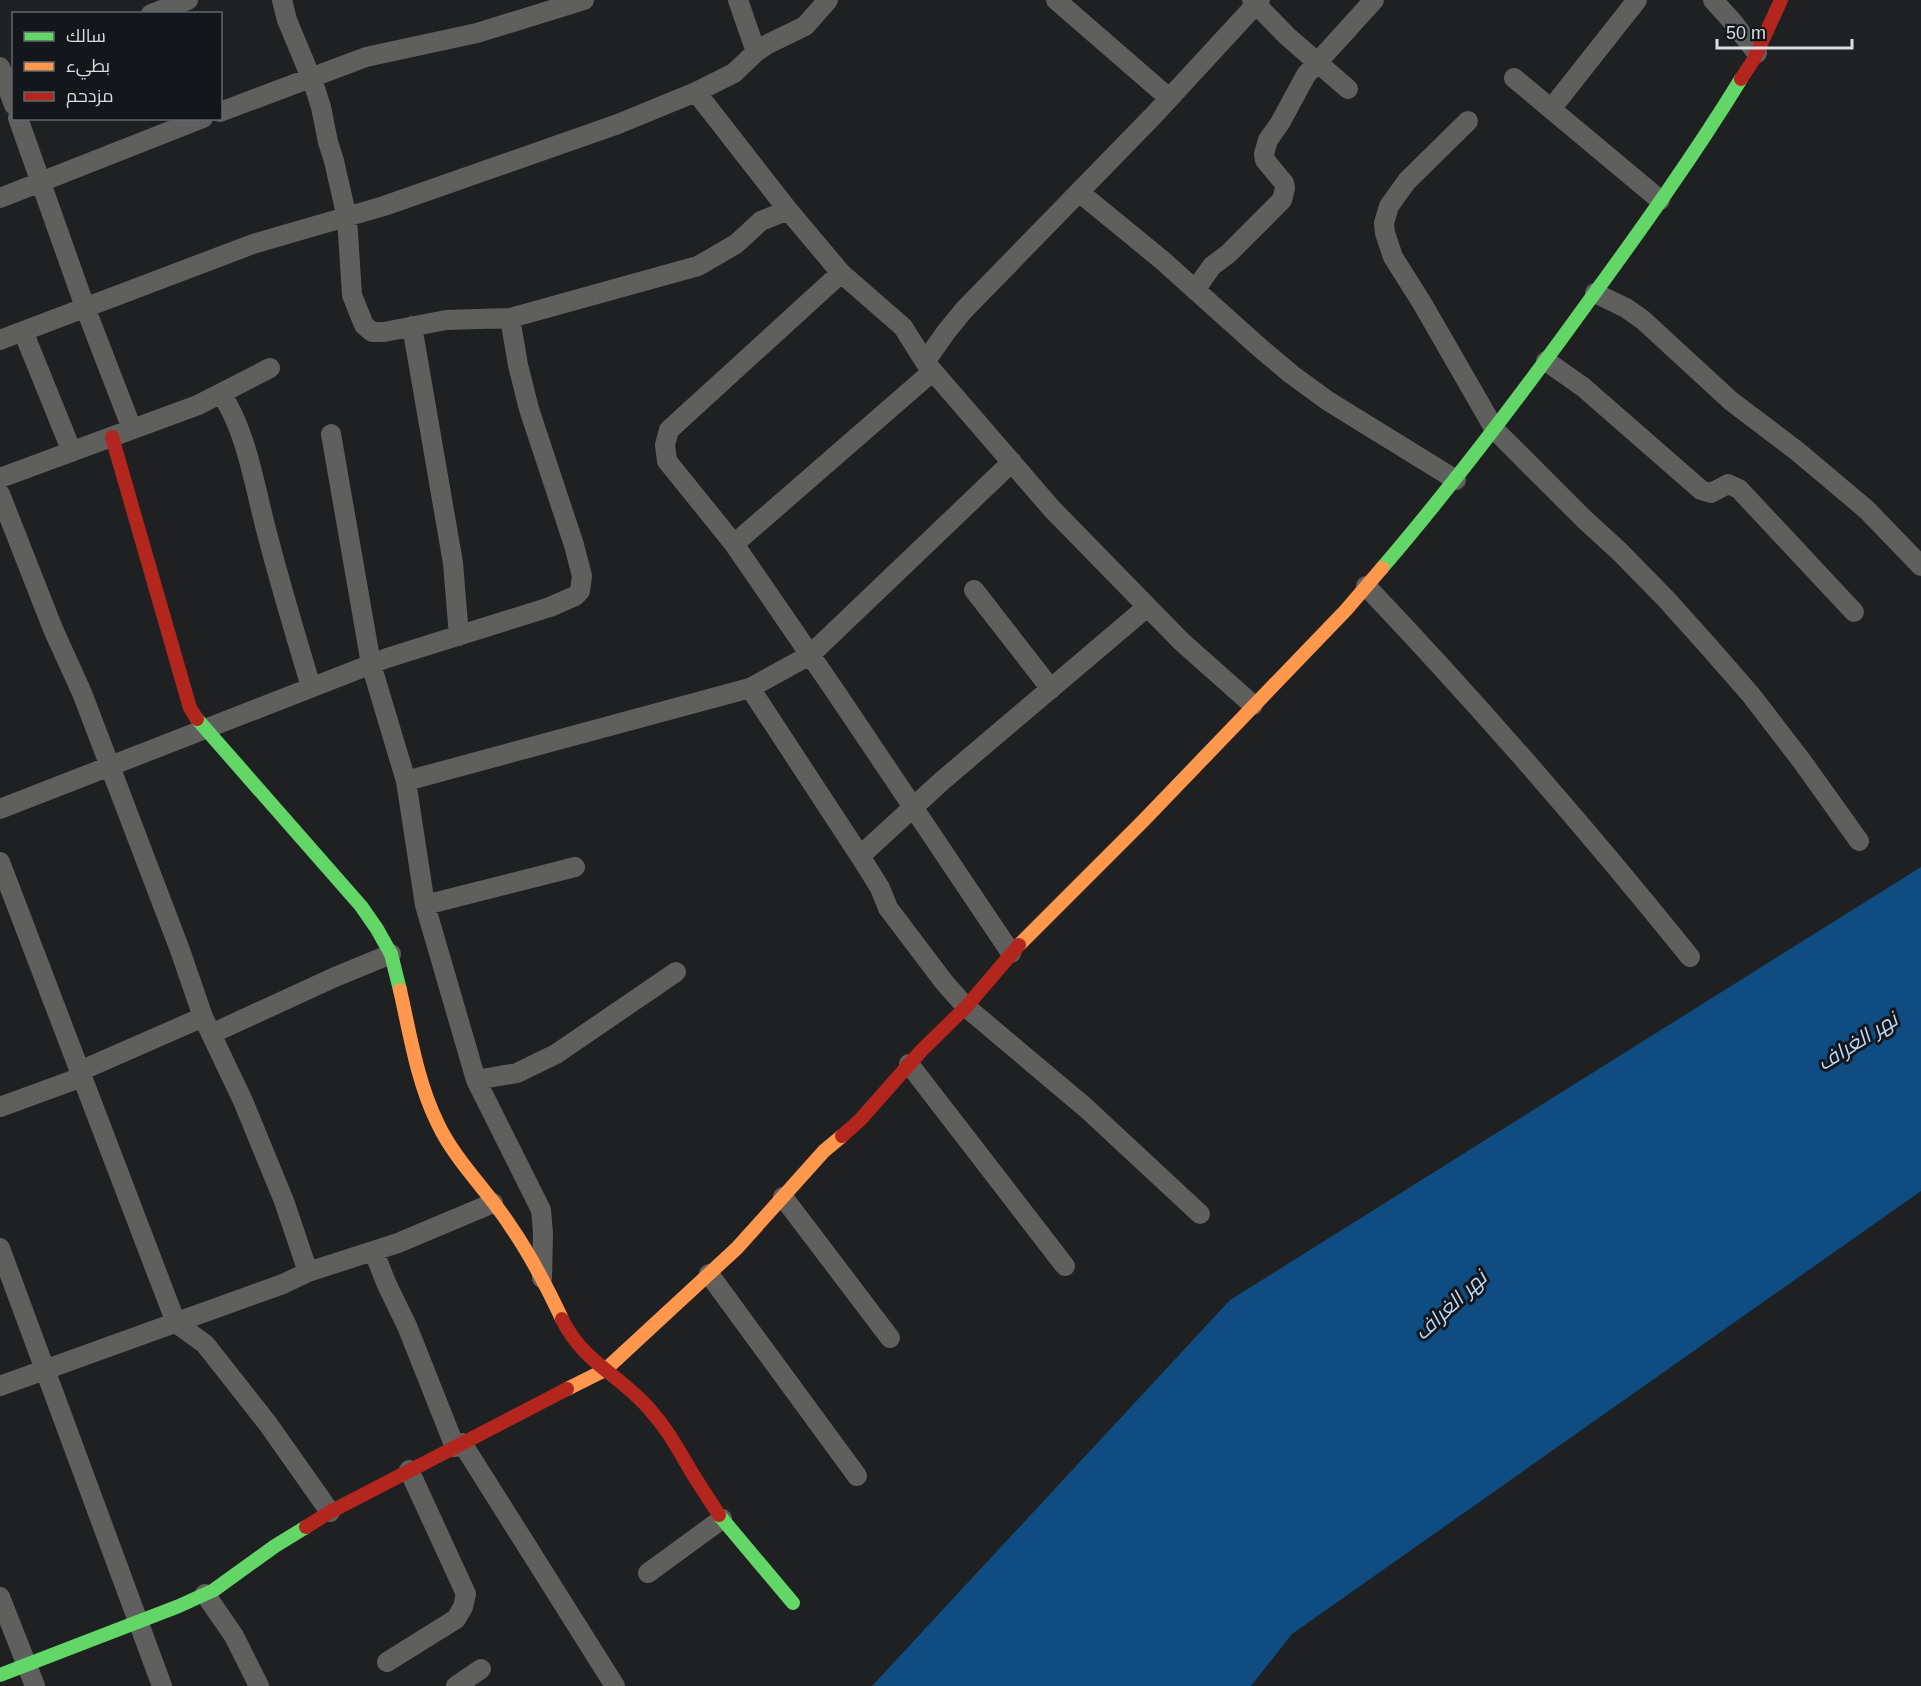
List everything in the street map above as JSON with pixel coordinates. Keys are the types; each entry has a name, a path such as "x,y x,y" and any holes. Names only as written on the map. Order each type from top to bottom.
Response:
{"street":[{"path":"157,12 188,0"},
{"path":"282,0 287,20 321,107 347,218 352,295 364,326 372,332 384,332 446,320 510,318 698,266 736,244 761,221 788,210"},
{"path":"222,111 366,57 477,33 584,0"},
{"path":"738,0 756,52"},
{"path":"0,340 253,244 405,199 608,128 696,92 734,73 768,44 805,26 828,0"},
{"path":"1056,0 1169,98"},
{"path":"1196,290 1212,266 1228,254 1282,200 1285,188 1265,160 1265,148 1306,75 1374,0"},
{"path":"1551,109 1637,0"},
{"path":"1713,0 1757,53"},
{"path":"0,1675 214,1590 275,1546 330,1512 605,1371 737,1248 824,1151 860,1120 909,1064 966,1007 1011,953 1144,820 1346,610 1456,480 1546,361 1716,120 1757,53 1781,0"},
{"path":"734,544 929,366 946,332 964,310 1169,98 1256,1 1272,22 1348,89"},
{"path":"0,69 12,100"},
{"path":"1514,78 1660,200"},
{"path":"696,92 788,210 841,273 903,327 929,366 1052,509 1202,661 1253,705"},
{"path":"19,120 85,307 132,429"},
{"path":"0,198 198,120"},
{"path":"1468,121 1407,181 1395,196 1384,223 1393,257 1495,430 1619,551 1688,624 1750,695 1801,760 1859,841"},
{"path":"1079,192 1162,260 1258,347 1328,401 1456,480"},
{"path":"841,273 669,430 665,445 667,461 734,544 1011,953"},
{"path":"1595,293 1626,308 1644,320 1731,401 1797,451 1866,510 1921,566"},
{"path":"0,809 371,664 575,596 582,583 582,576 529,409 510,318"},
{"path":"412,326 453,563 459,636"},
{"path":"23,331 72,452"},
{"path":"1546,361 1583,387 1701,490 1711,493 1728,484 1739,489 1854,612"},
{"path":"0,478 198,405 270,368"},
{"path":"221,394 229,405 249,462 311,687"},
{"path":"331,434 371,664 406,782 425,905 476,1080 541,1210 542,1278"},
{"path":"112,437 190,708 197,719 361,906 377,930 391,954 423,1088 437,1123 456,1155 511,1226 542,1278 564,1323 578,1344 593,1361 649,1408 668,1431 694,1477 722,1519 793,1603"},
{"path":"406,782 750,688 810,655 1012,462"},
{"path":"0,494 53,628 82,693 207,1025 243,1101 284,1201 308,1272"},
{"path":"1366,586 1472,699 1622,873 1690,957"},
{"path":"974,590 1051,688"},
{"path":"860,856 913,807 1147,607"},
{"path":"750,688 860,856 880,888 888,908 944,982 966,1007 1086,1108 1200,1214"},
{"path":"0,862 176,1323 205,1344 268,1424 330,1512"},
{"path":"425,905 575,867"},
{"path":"0,1107 391,954"},
{"path":"476,1080 517,1073 556,1054 676,972"},
{"path":"909,1064 1065,1266"},
{"path":"783,1197 890,1338"},
{"path":"0,1386 283,1284 308,1272 374,1252 493,1203"},
{"path":"0,1248 162,1686"},
{"path":"374,1252 458,1445 615,1686"},
{"path":"708,1274 857,1476"},
{"path":"387,1662 456,1619 463,1607 466,1594 409,1470"},
{"path":"648,1573 722,1519"},
{"path":"205,1594 234,1636 259,1686"},
{"path":"0,1597 35,1686"},
{"path":"456,1686 481,1668"}],"water":[{"name":"نهر الغراف","path":"1921,867 1921,1191 1292,1634 1251,1686 872,1686 1230,1300"}],"traffic: fast":[{"path":"1382,568 1461,471 1562,339 1666,194 1741,79"},
{"path":"197,719 361,906 391,954 400,990"},
{"path":"719,1515 793,1603"},
{"path":"0,1675 179,1606 214,1590 275,1546 306,1527"}],"traffic: slow":[{"path":"1019,945 1144,820 1346,610 1382,568"},
{"path":"400,990 419,1074 437,1122 462,1163 518,1238 562,1319"},
{"path":"567,1389 605,1370 737,1248 824,1151 842,1136"}],"traffic: jam":[{"path":"1741,79 1754,59 1781,0"},
{"path":"112,437 190,708 197,719"},
{"path":"842,1136 860,1120 921,1051 966,1007 1019,945"},
{"path":"562,1319 581,1347 640,1399 657,1419 674,1442 719,1515"},
{"path":"306,1527 330,1512 567,1389"}]}
